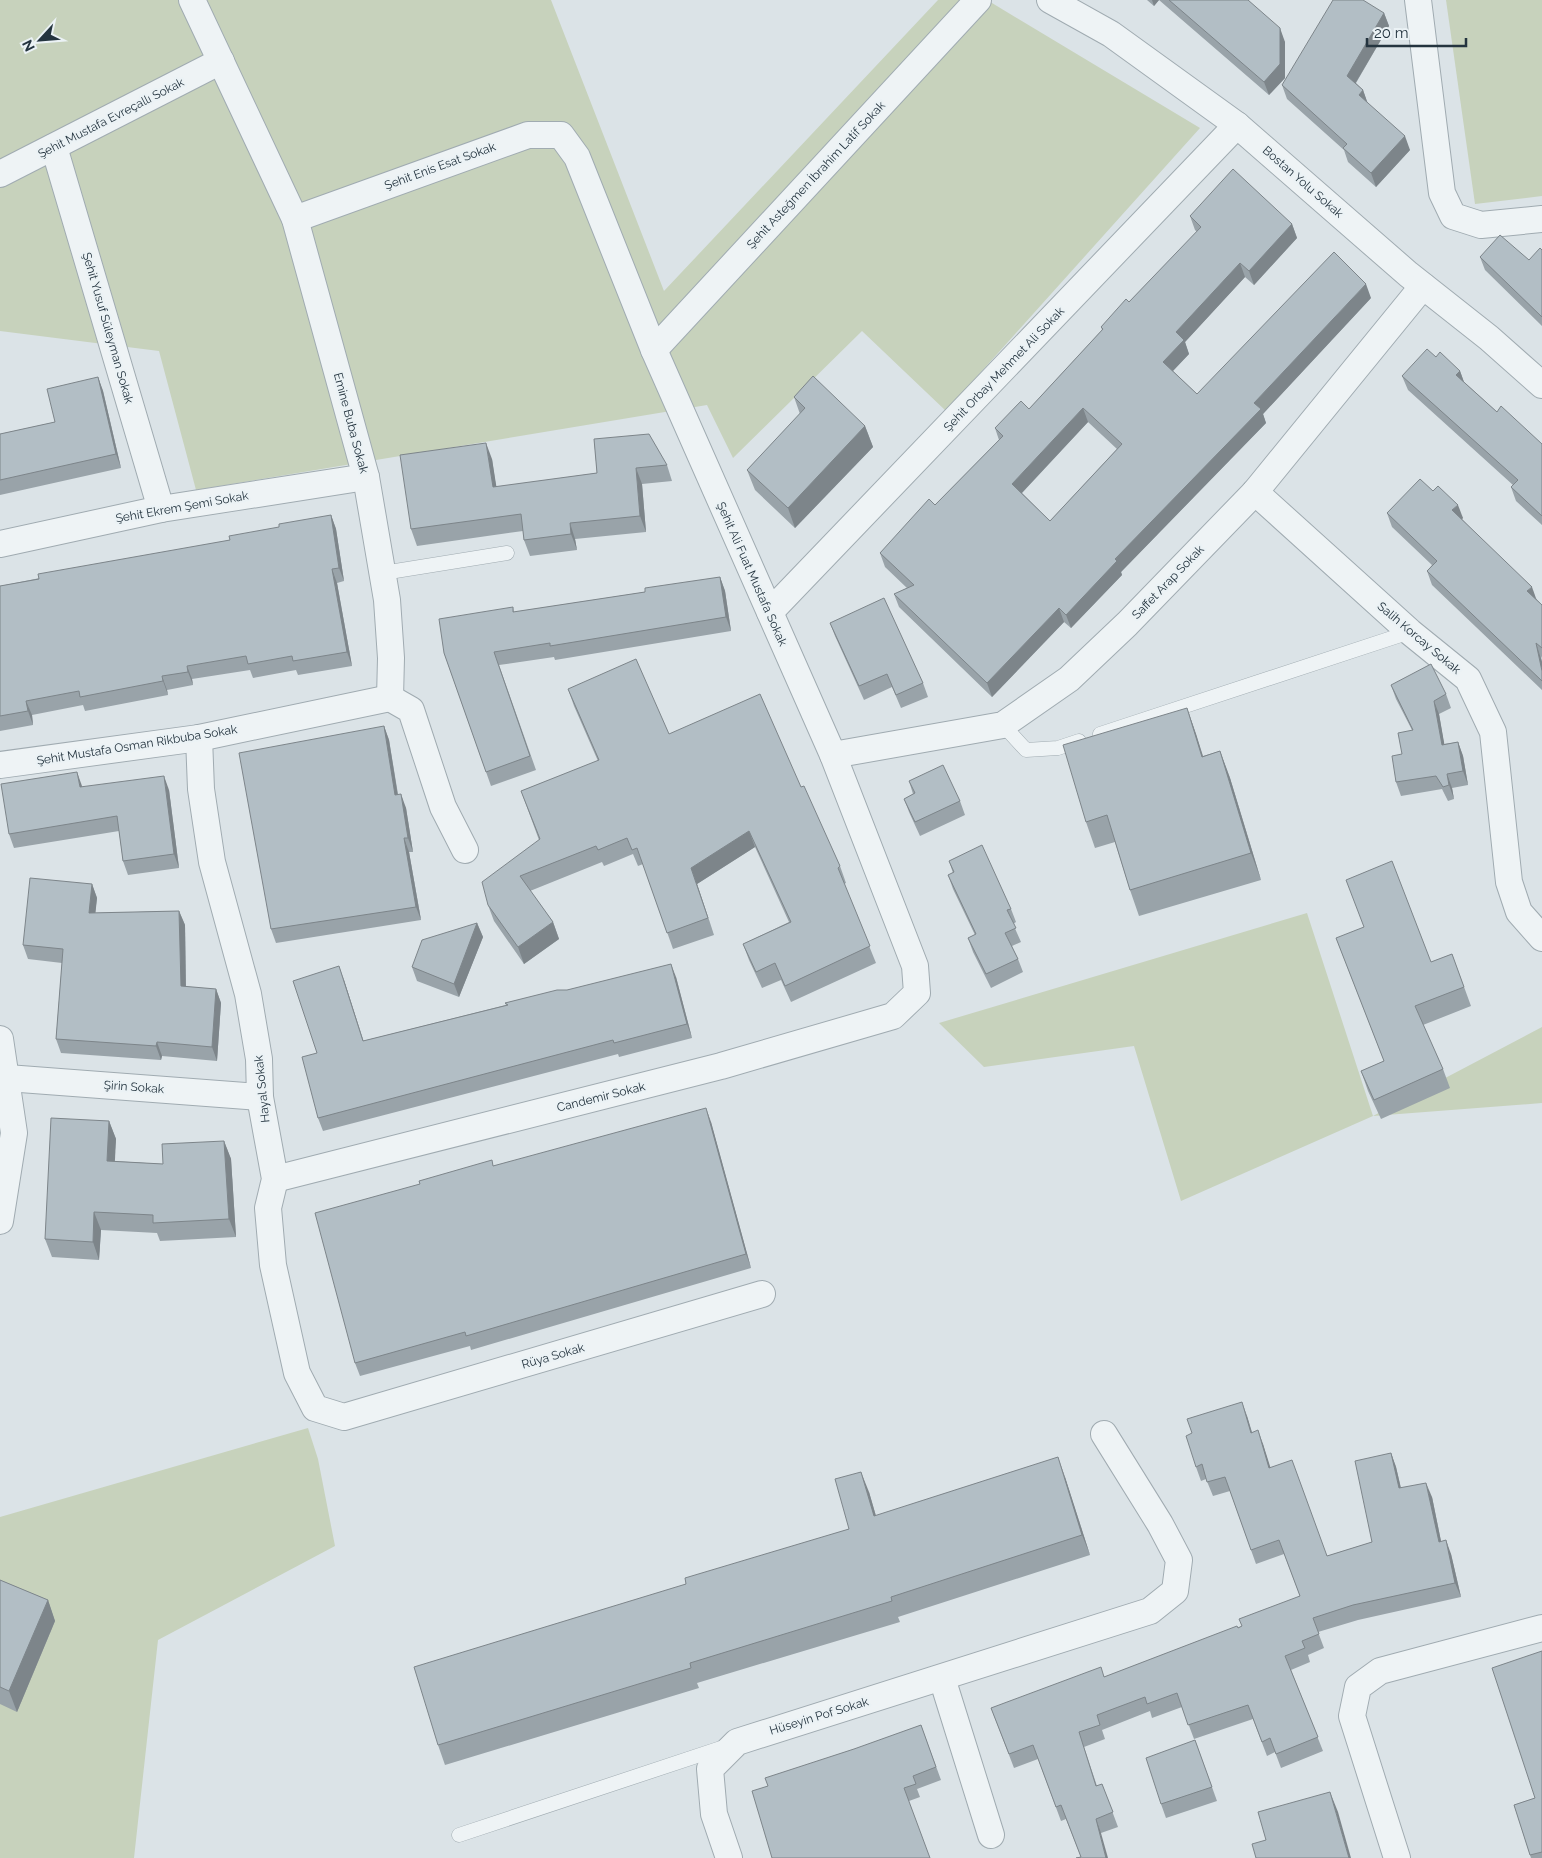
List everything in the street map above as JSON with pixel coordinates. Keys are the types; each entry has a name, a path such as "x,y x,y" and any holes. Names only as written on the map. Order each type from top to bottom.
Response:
{"street":[{"name":"Emine Buba Sokak","path":"192,0 295,219 366,477 383,573 391,658 390,698"},
{"name":"Şehit Asteğmen İbrahim Latif Sokak","path":"654,350 978,0"},
{"name":"Bostan Yolu Sokak","path":"1050,0 1112,34 1237,125 1423,286 1489,338 1542,385"},
{"path":"1418,0 1442,193 1454,216 1481,225 1542,219"},
{"name":"Şehit Mustafa Evreçallı Sokak","path":"0,174 221,61"},
{"name":"Şehit Orbay Mehmet Ali Sokak","path":"770,612 1237,125"},
{"name":"Şehit Enis Esat Sokak","path":"295,219 528,135 562,135 577,157"},
{"name":"Şehit Yusuf Süleyman Sokak","path":"54,147 161,509"},
{"name":"Şehit Ali Fuat Mustafa Sokak","path":"577,157 654,350 833,755 916,966 917,993"},
{"name":"Saffet Arap Sokak","path":"833,755 1003,725 1069,679 1127,624 1255,492 1423,286"},
{"name":"Şehit Ekrem Şemi Sokak","path":"0,544 161,509 366,477"},
{"name":"Salih Korcay Sokak","path":"1255,492 1410,632 1468,679 1493,732 1509,882 1519,912 1542,938"},
{"path":"390,698 411,710 443,806 465,850"},
{"name":"Şehit Mustafa Osman Rikbuba Sokak","path":"0,765 199,738 390,698"},
{"name":"Hayal Sokak","path":"199,738 201,789 212,862 248,994 259,1059 260,1097 275,1179 268,1208 273,1264 297,1373 315,1408 344,1417"},
{"name":"Candemir Sokak","path":"275,1179 722,1066 893,1016 917,993"},
{"path":"0,1039 14,1133 0,1221"},
{"name":"Şirin Sokak","path":"7,1078 260,1097"},
{"name":"Rüya Sokak","path":"344,1417 762,1294"},
{"name":"Hüseyin Pof Sokak","path":"737,1742 1150,1612 1175,1591 1179,1560 1160,1524 1104,1434"},
{"path":"1397,1858 1352,1716 1358,1687 1380,1671 1542,1628"},
{"path":"942,1678 991,1835"},
{"path":"729,1858 714,1814 710,1769 737,1742"}],"lane":[{"path":"383,573 507,553"},
{"path":"1003,725 1026,750 1058,748 1410,632"},
{"name":"Hüseyin Pof Sokak","path":"459,1835 737,1742"}],"green space":[{"path":"0,0 551,0 664,291 938,0 987,0 1200,128 946,411 862,331 733,458 707,405 196,490 159,351 0,331"},
{"path":"1446,0 1542,0 1542,196 1475,204"},
{"path":"1307,913 1373,1116 1181,1201 1134,1046 984,1067 939,1023"},
{"path":"1542,1027 1542,1103 1373,1116"},
{"path":"308,1428 318,1459 335,1546 158,1640 134,1858 0,1858 0,1517"}],"building":[{"path":"1169,0 1248,0 1280,28 1280,64 1264,82"},
{"path":"1333,0 1363,0 1384,13 1347,76 1363,90 1359,95 1405,136 1371,173 1343,148 1347,144 1282,85"},
{"path":"1233,169 1292,224 1249,271 1240,263 1176,332 1184,340 1163,362 1197,394 1334,252 1366,284 1254,403 1261,409 1115,559 1117,561 1066,615 1059,608 987,683 894,594 914,585 880,553 929,499 935,505 1003,436 995,428 1021,401 1029,409 1103,329 1101,327 1126,299 1129,302 1201,227 1190,216","holes":["1083,408 1122,444 1050,521 1012,484"]},
{"path":"1500,235 1529,260 1540,248 1542,250 1542,317 1480,257"},
{"path":"1427,349 1436,357 1440,352 1460,371 1456,375 1497,412 1501,406 1542,444 1542,516 1511,487 1518,480 1402,376"},
{"path":"813,376 865,426 788,508 747,470 805,408 794,397"},
{"path":"98,377 116,454 0,480 0,434 55,422 47,389"},
{"path":"649,434 667,465 636,468 640,516 570,523 571,534 524,540 521,514 411,529 400,455 486,443 493,487 597,473 594,439"},
{"path":"1420,479 1433,491 1438,486 1458,505 1452,510 1532,587 1527,591 1542,605 1542,648 1536,643 1542,671 1542,681 1427,571 1437,561 1387,513"},
{"path":"331,515 339,568 332,569 347,652 293,661 292,656 248,664 246,656 187,666 188,672 162,676 163,681 80,697 79,691 26,701 28,711 0,716 0,586 39,579 38,574 230,540 229,536 279,527 279,524"},
{"path":"720,577 726,617 550,646 550,643 494,652 530,756 486,772 444,653 439,619 513,607 513,612 645,592 645,588"},
{"path":"884,598 923,683 896,695 887,674 859,686 830,623"},
{"path":"636,659 669,734 760,694 801,787 804,786 840,866 838,868 870,946 785,986 775,963 756,972 743,944 791,922 749,831 691,868 708,918 667,933 637,848 632,850 627,838 598,850 596,846 520,876 553,922 518,947 488,905 482,882 540,839 521,791 599,760 568,689"},
{"path":"1431,664 1446,694 1434,701 1442,745 1458,742 1463,771 1447,774 1449,785 1443,787 1436,776 1396,782 1392,756 1402,754 1398,733 1413,730 1391,685"},
{"path":"1187,708 1202,757 1220,751 1251,853 1130,890 1107,815 1086,822 1063,745"},
{"path":"384,726 395,795 401,794 408,838 404,838 416,907 271,929 239,753"},
{"path":"943,765 960,801 915,822 904,799 915,793 909,781"},
{"path":"77,772 80,787 164,776 174,854 123,861 117,816 9,834 1,784"},
{"path":"982,845 1011,909 1007,910 1016,928 1005,933 1018,959 986,974 968,938 976,934 948,875 954,872 949,861"},
{"path":"1392,861 1431,962 1452,954 1464,987 1415,1006 1443,1069 1374,1100 1361,1071 1384,1061 1336,938 1364,927 1346,880"},
{"path":"30,878 92,884 89,913 179,911 181,986 216,989 212,1047 157,1042 156,1046 56,1039 63,949 23,945"},
{"path":"477,923 454,984 412,967 422,940"},
{"path":"671,964 687,1024 614,1043 613,1040 318,1118 302,1057 317,1053 293,981 339,966 363,1041 508,1005 505,1003 557,990 567,990"},
{"path":"706,1108 746,1254 466,1336 465,1332 355,1363 315,1213 420,1184 419,1181 492,1160 493,1166"},
{"path":"51,1118 109,1121 107,1161 163,1164 162,1144 224,1141 229,1219 153,1223 153,1215 94,1212 93,1242 45,1239"},
{"path":"1242,1402 1251,1433 1258,1430 1269,1468 1292,1460 1327,1556 1372,1542 1355,1461 1391,1453 1399,1488 1426,1483 1439,1542 1446,1540 1455,1583 1353,1605 1313,1618 1319,1634 1302,1641 1305,1648 1285,1656 1318,1737 1276,1754 1270,1738 1262,1742 1248,1705 1188,1725 1177,1693 1147,1704 1145,1697 1097,1715 1100,1725 1079,1732 1096,1786 1102,1784 1113,1812 1096,1819 1106,1858 1076,1858 1081,1857 1061,1805 1056,1807 1033,1745 1009,1754 991,1708 1101,1667 1104,1677 1237,1626 1238,1628 1242,1626 1239,1619 1300,1596 1279,1540 1251,1550 1225,1477 1207,1482 1202,1464 1196,1467 1186,1436 1192,1433 1187,1419"},
{"path":"1058,1457 1082,1535 891,1597 892,1601 690,1663 691,1668 438,1745 414,1667 686,1584 685,1578 849,1529 835,1479 861,1472 874,1516"},
{"path":"0,1580 48,1600 9,1691 0,1687"},
{"path":"1542,1651 1542,1852 1530,1855 1514,1805 1535,1798 1492,1668"},
{"path":"921,1725 936,1767 913,1776 916,1784 904,1788 930,1858 772,1858 752,1791 768,1786 765,1778"},
{"path":"1195,1740 1212,1787 1161,1804 1146,1758"},
{"path":"1330,1792 1349,1858 1256,1858 1252,1844 1266,1840 1258,1812"}]}
